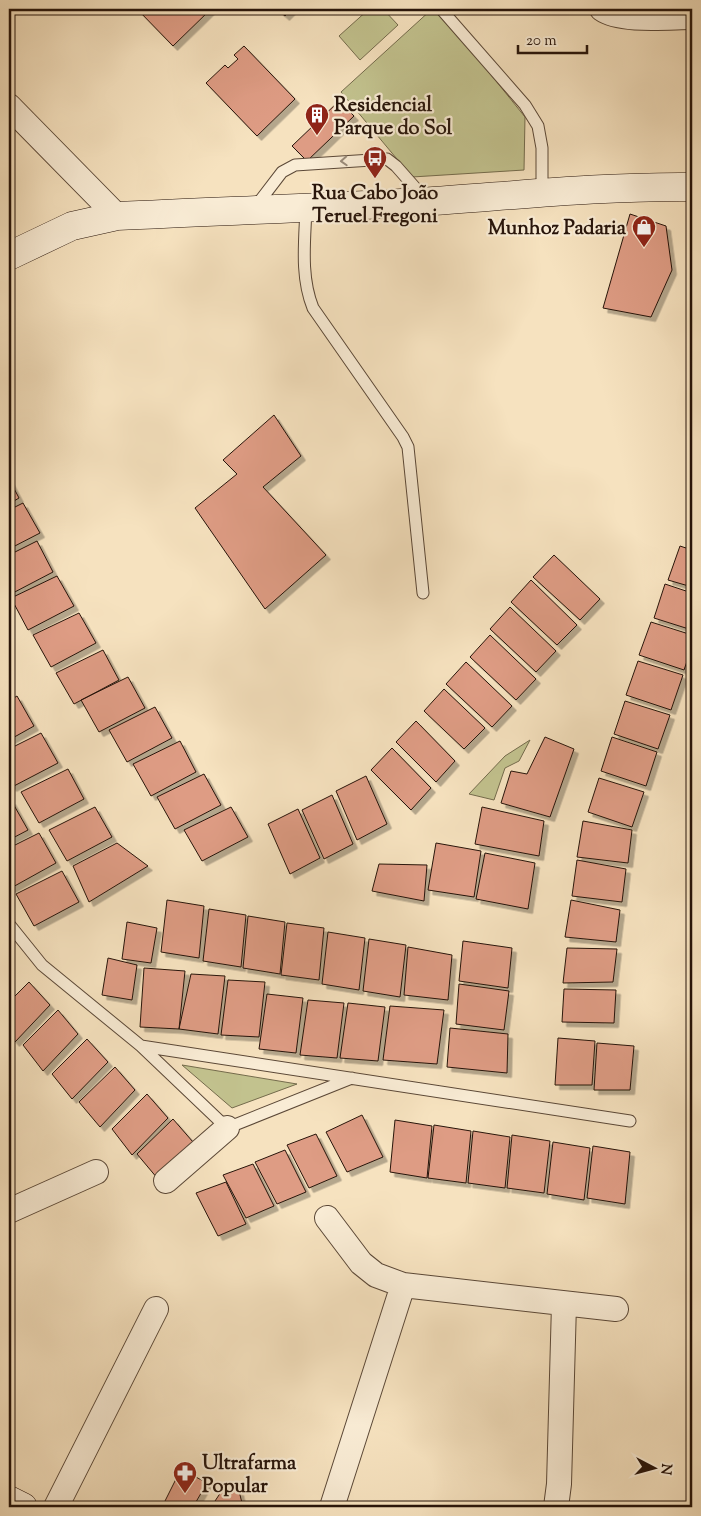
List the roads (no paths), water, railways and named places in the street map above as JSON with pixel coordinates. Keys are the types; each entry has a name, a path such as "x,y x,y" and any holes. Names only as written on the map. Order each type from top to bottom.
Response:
{"street":[{"path":"602,9 625,17 692,17"},
{"path":"9,106 117,216"},
{"path":"9,256 72,226 117,216 427,201 542,192 660,186 692,187"},
{"path":"166,1181 227,1128"},
{"path":"9,1211 96,1172"},
{"path":"327,1218 361,1263 376,1275 403,1285 616,1310"},
{"path":"332,1507 403,1285"},
{"path":"556,1507 560,1484 564,1304"},
{"path":"56,1507 156,1309"},
{"path":"9,1500 23,1507"}],"lane":[{"path":"442,9 525,105 538,126 542,148 542,192"},
{"path":"254,209 282,172 295,165 387,159 396,166 427,201"},
{"path":"306,207 305,267 307,294 313,308 403,437 408,447 423,593"},
{"path":"9,924 42,965 141,1046 227,1128 352,1078"},
{"path":"141,1046 630,1121"}],"place":[{"name":"Residencial Parque do Sol","path":"317,136"},
{"name":"Rua Cabo João Teruel Fregoni","path":"375,179"},
{"name":"Munhoz Padaria","path":"644,248"},
{"name":"Ultrafarma Popular","path":"185,1494"}]}
